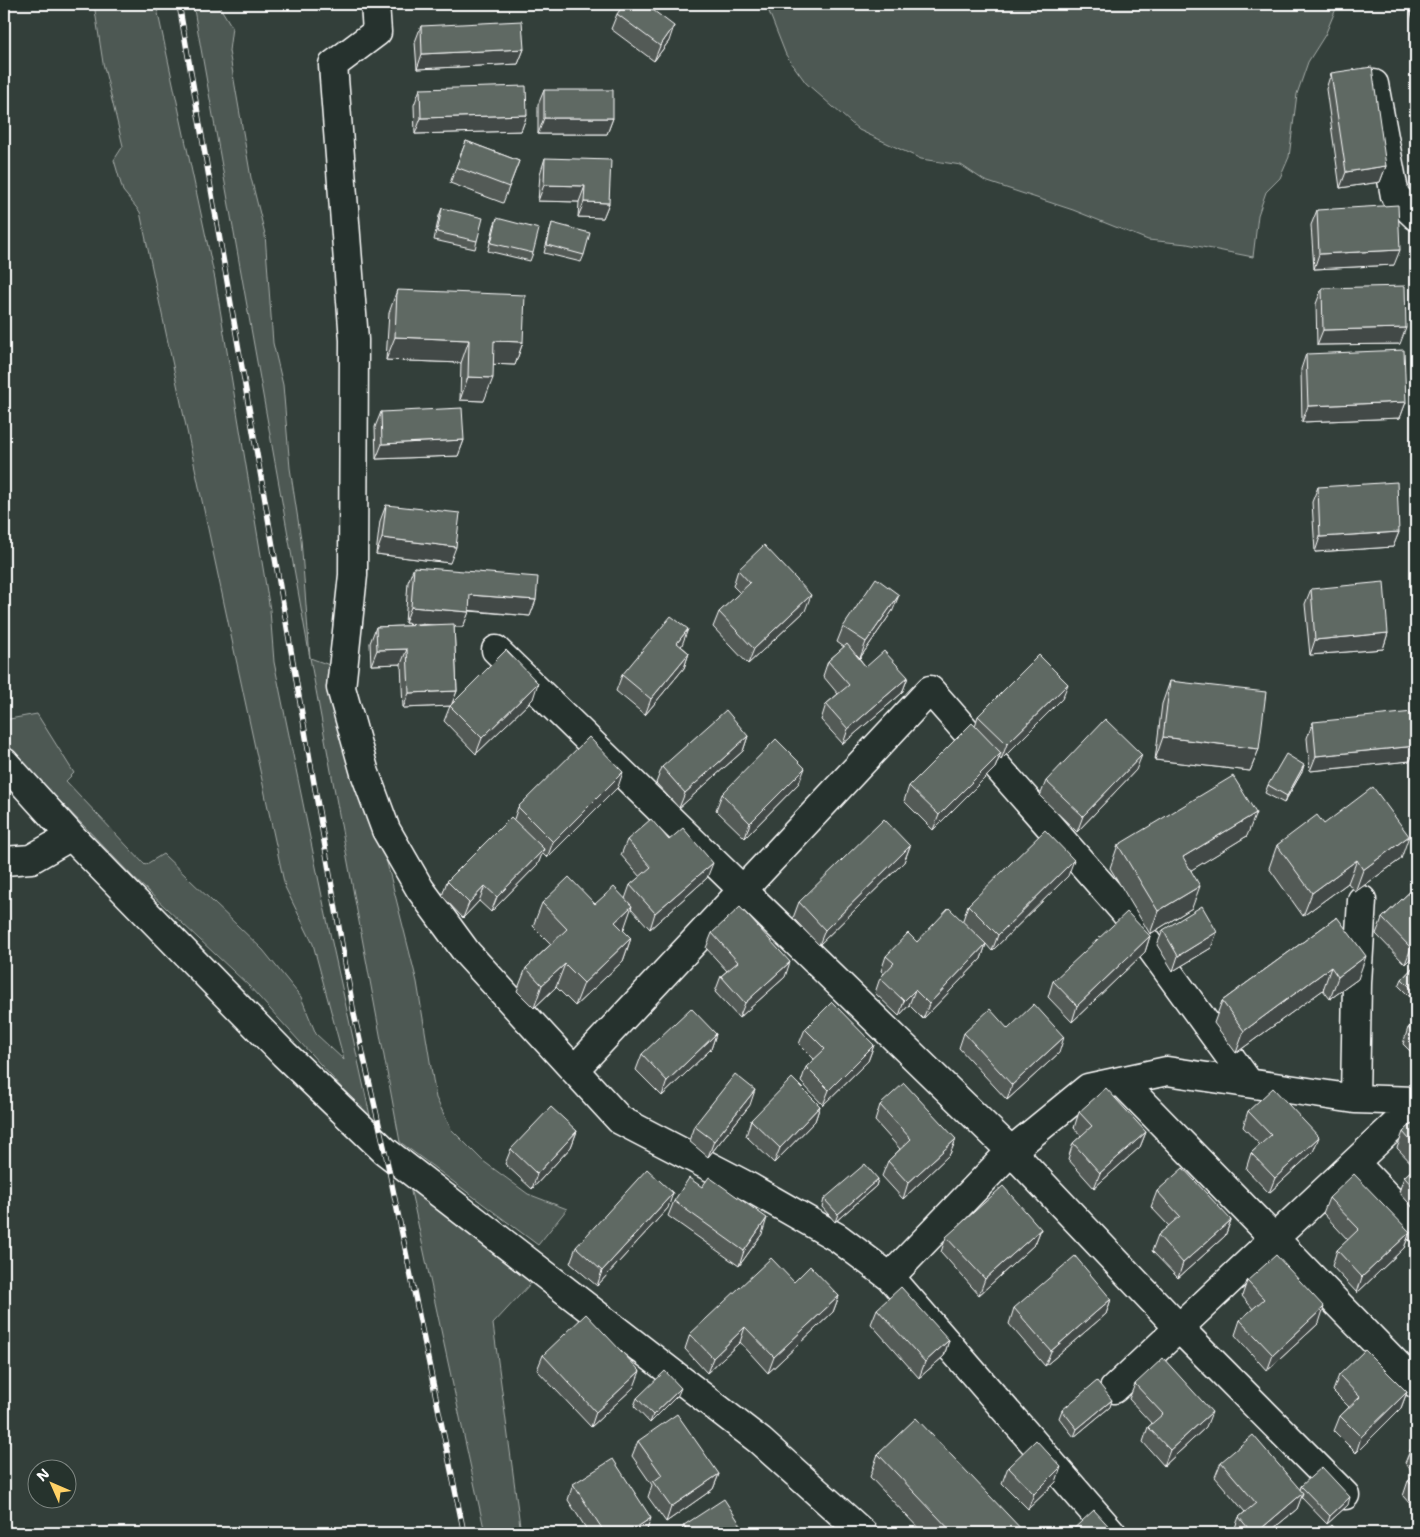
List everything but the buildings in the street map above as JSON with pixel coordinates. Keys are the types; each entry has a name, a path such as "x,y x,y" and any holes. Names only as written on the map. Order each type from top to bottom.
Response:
{"street":[{"path":"375,4 376,32 333,65 354,340 354,575 341,688 365,773 386,830 420,889 467,954 620,1120 749,1187 838,1238 890,1277 1112,1533"},
{"path":"1374,84 1395,196 1416,216"},
{"path":"496,650 1011,1151 1179,1328 1349,1500"},
{"path":"574,1070 744,891 930,690 1124,911 1249,1083"},
{"path":"4,762 71,836 284,1054 385,1151 760,1441 851,1530"},
{"path":"4,861 31,859 71,836"},
{"path":"1355,1099 1357,983 1362,900"},
{"path":"890,1277 1011,1151 1088,1088 1167,1071 1355,1099 1416,1101"},
{"path":"1121,1081 1416,1384"},
{"path":"1114,1389 1416,1105"},
{"path":"1355,1163 1416,1227"}],"shaded area":[{"path":"94,4 156,4 215,279 270,610 274,662 324,906 371,1120 249,986 133,877 4,743 4,720 37,714 74,773 66,781 145,865 163,854 263,950 301,997 316,1034 344,1060 313,944 285,887 140,212 123,191 114,160 123,146 103,63"},
{"path":"193,4 218,4 232,27 229,51 251,178 265,234 273,343 283,385 290,468 301,539 310,658"},
{"path":"766,4 1338,4 1325,35 1308,62 1297,94 1289,157 1280,178 1266,192 1258,215 1253,257 1187,244 1148,240 1073,210 985,181 961,165 921,159 859,130 806,83 786,55"},
{"path":"310,658 338,668 417,982 436,1098 451,1129 483,1161 528,1194 567,1209 538,1245 400,1142"},
{"path":"410,1187 531,1283 493,1324 521,1533 485,1533"}],"railway":[{"path":"179,4 354,1014 385,1151 464,1533"}]}
